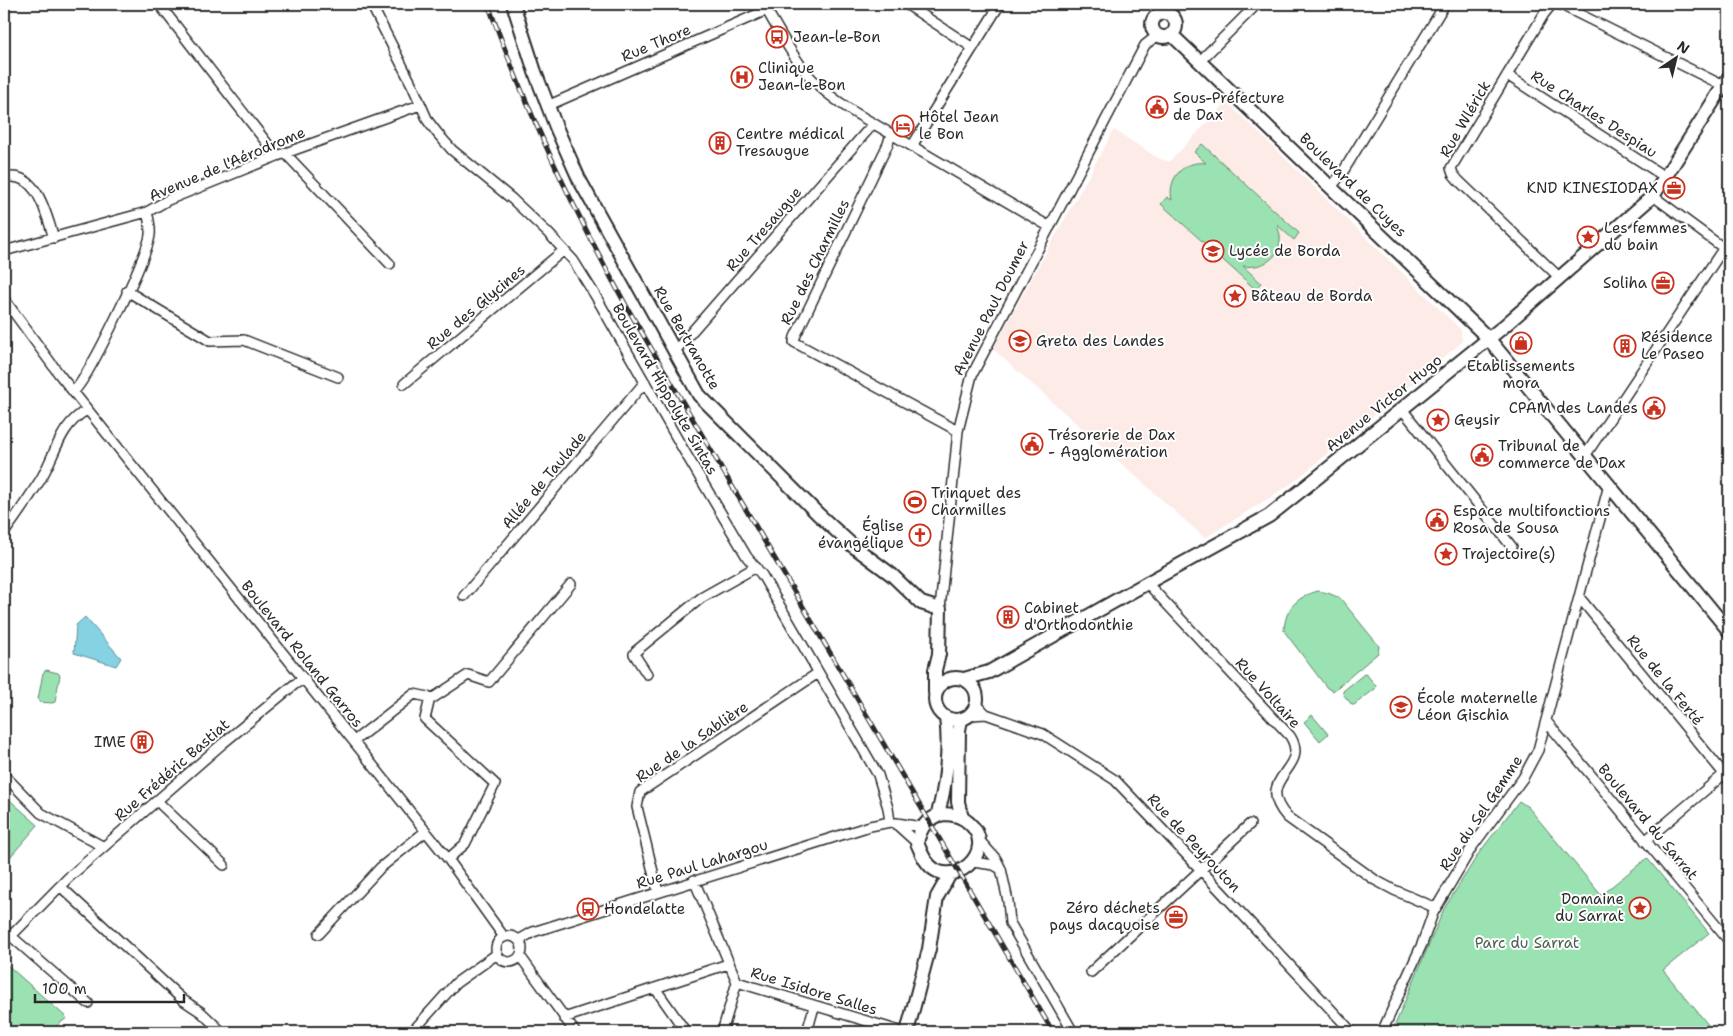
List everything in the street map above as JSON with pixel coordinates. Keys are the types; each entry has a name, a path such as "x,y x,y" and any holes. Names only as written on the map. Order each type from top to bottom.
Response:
{"street":[{"path":"159,4 281,155 390,264"},
{"name":"Boulevard Hippolyte Sintas","path":"371,4 428,121 452,150 512,199 564,250 596,295 747,558 762,575 878,775 892,822"},
{"name":"Rue Bertranotte","path":"513,4 534,72 579,179 699,395 818,514 853,546 892,575 921,603 940,609"},
{"name":"Rue Thore","path":"547,106 775,4"},
{"path":"906,4 973,48"},
{"path":"912,146 1000,4"},
{"path":"1200,61 1257,4"},
{"path":"1331,187 1341,175 1444,4"},
{"name":"Rue Wlérick","path":"1552,4 1452,168 1453,174 1560,278"},
{"path":"1559,4 1726,81"},
{"path":"765,7 799,62 814,81 829,95 873,124 1050,226"},
{"path":"1162,8 1176,20 1176,28 1172,35 1165,38 1158,36 1153,29 1152,21 1162,8"},
{"name":"Boulevard de Cuyes","path":"1172,35 1488,338 1729,631"},
{"name":"Avenue Paul Doumer","path":"935,693 935,670 939,654 940,609 958,431 972,375 1146,45 1158,36"},
{"name":"Rue Charles Despiau","path":"1507,75 1665,177"},
{"name":"Avenue Victor Hugo","path":"958,678 989,672 1269,516 1560,278 1653,196 1726,81"},
{"name":"Avenue de l'Aérodrome","path":"73,392 78,388 93,363 150,237 147,212 176,197 281,155 420,105"},
{"name":"Rue Tresaugue","path":"675,351 873,124"},
{"name":"Rue des Charmilles","path":"891,134 888,144 794,342 958,431"},
{"path":"4,178 19,178 30,184 39,194 54,238"},
{"path":"1653,196 1726,250"},
{"path":"4,251 147,212"},
{"path":"1585,456 1726,250 1729,240"},
{"name":"Rue des Glycines","path":"404,384 564,250"},
{"path":"127,291 210,340 244,340 338,377"},
{"name":"Boulevard Roland Garros","path":"4,299 87,410 426,831 504,937"},
{"name":"Allée de Taulade","path":"464,596 645,382"},
{"path":"1402,409 1512,546"},
{"path":"4,533 40,481 65,428 87,410"},
{"name":"Rue du Sel Gemme","path":"1382,1032 1422,944 1436,908 1472,847 1523,778 1538,750 1609,485"},
{"path":"647,674 634,654 636,651 701,598 756,567"},
{"name":"Rue Voltaire","path":"1147,583 1295,743 1296,752 1294,758 1276,789 1275,796 1278,806 1288,816 1375,880 1436,908"},
{"path":"354,741 414,694 433,698 468,675 489,682 570,584"},
{"name":"Rue de la Ferté","path":"1579,597 1728,775"},
{"path":"939,654 944,666 958,678 972,684 971,708 958,802 962,818"},
{"path":"958,678 944,680 935,693 934,700 940,714 953,720 971,708 989,672"},
{"name":"Rue de la Sablière","path":"658,892 637,807 640,792 818,673"},
{"name":"Rue Frédéric Bastiat","path":"7,933 222,744 295,684 305,679"},
{"path":"430,698 425,719 495,784 464,844 448,860"},
{"name":"Rue de Peyrouton","path":"971,708 1043,734 1115,780 1352,1032"},
{"path":"937,816 943,793 948,730 946,718"},
{"name":"Boulevard du Sarrat","path":"1546,721 1729,941"},
{"path":"4,775 41,813 104,846"},
{"path":"1646,841 1728,775"},
{"path":"157,801 224,866"},
{"path":"917,843 922,827 937,816 950,814 962,818 973,826 979,840 996,859 1001,869 1008,901 1010,923 1073,1032"},
{"path":"892,822 917,843 926,861 932,867 937,871 950,874 963,869 973,862 977,855 979,840"},
{"name":"Rue Paul Lahargou","path":"519,940 533,932 870,826 892,822 922,827"},
{"path":"1092,972 1250,824"},
{"path":"319,934 380,868 426,831"},
{"path":"973,862 994,865 1001,869"},
{"path":"907,1032 929,949 937,897 932,867"},
{"path":"937,897 950,874"},
{"name":"Rue Isidore Salles","path":"694,880 737,982 903,1032"},
{"path":"60,886 183,1000 201,1012 222,1032"},
{"path":"7,933 88,1004"},
{"path":"512,936 519,940 522,948 520,956 510,962 502,960 497,954 496,946 504,937 512,936"},
{"path":"412,1032 456,984 497,954"},
{"path":"520,956 575,1032"},
{"path":"564,1018 728,964"},
{"path":"722,1032 737,982"},
{"path":"655,988 686,1032"},
{"path":"808,1032 814,1006"}],"shaded area":[{"name":"Lycée de Borda","path":"1227,102 1461,330 1462,342 1291,484 1205,538 993,349 1114,130 1158,158 1169,162"}],"green space":[{"path":"1202,144 1299,233 1294,240 1277,225 1280,244 1274,256 1264,264 1243,266 1261,283 1255,289 1161,204 1167,197 1172,200 1172,185 1179,172 1191,164 1206,163 1194,152"},
{"path":"1318,591 1340,598 1379,646 1378,653 1333,691 1327,688 1284,631 1287,616 1298,600"},
{"path":"46,670 60,675 55,702 52,703 39,702 38,699 43,673"},
{"path":"1364,674 1376,686 1375,689 1352,705 1343,694 1343,691"},
{"path":"1312,715 1328,734 1320,741 1304,722"},
{"path":"4,795 38,825 4,864"},
{"name":"Parc du Sarrat","path":"1519,801 1528,807 1601,895 1647,858 1709,933 1663,970 1714,1032 1392,1032 1444,909 1479,853"},
{"path":"4,962 67,1018 48,1032 4,1032"}],"water":[{"path":"85,617 121,658 116,666 74,653 76,625"}],"railway":[{"path":"488,4 518,83 552,160 628,309 1053,1032"}],"place":[{"name":"Jean-le-Bon","path":"777,37"},
{"name":"Clinique Jean-le-Bon","path":"742,77"},
{"name":"Sous-Préfecture de Dax","path":"1157,107"},
{"name":"Hôtel Jean le Bon","path":"903,126"},
{"name":"Centre médical Tresaugue","path":"720,143"},
{"name":"KND KINESIODAX","path":"1674,188"},
{"name":"Les femmes du bain","path":"1588,237"},
{"name":"Lycée de Borda","path":"1213,251"},
{"name":"Soliha","path":"1663,283"},
{"name":"Bâteau de Borda","path":"1235,296"},
{"name":"Greta des Landes","path":"1020,341"},
{"name":"Etablissements mora","path":"1521,343"},
{"name":"Résidence Le Paseo","path":"1625,346"},
{"name":"CPAM des Landes","path":"1654,408"},
{"name":"Geysir","path":"1438,420"},
{"name":"Trésorerie de Dax - Agglomération","path":"1032,444"},
{"name":"Tribunal de commerce de Dax","path":"1482,455"},
{"name":"Trinquet des Charmilles","path":"915,502"},
{"name":"Espace multifonctions Rosa de Sousa","path":"1437,520"},
{"name":"Église évangélique","path":"920,535"},
{"name":"Trajectoire(s)","path":"1446,554"},
{"name":"Cabinet d'Orthodonthie","path":"1008,617"},
{"name":"École maternelle Léon Gischia","path":"1401,707"},
{"name":"IME","path":"142,742"},
{"name":"Domaine du Sarrat","path":"1640,908"},
{"name":"Hondelatte","path":"588,909"},
{"name":"Zéro déchets pays dacquoise","path":"1176,917"}]}
